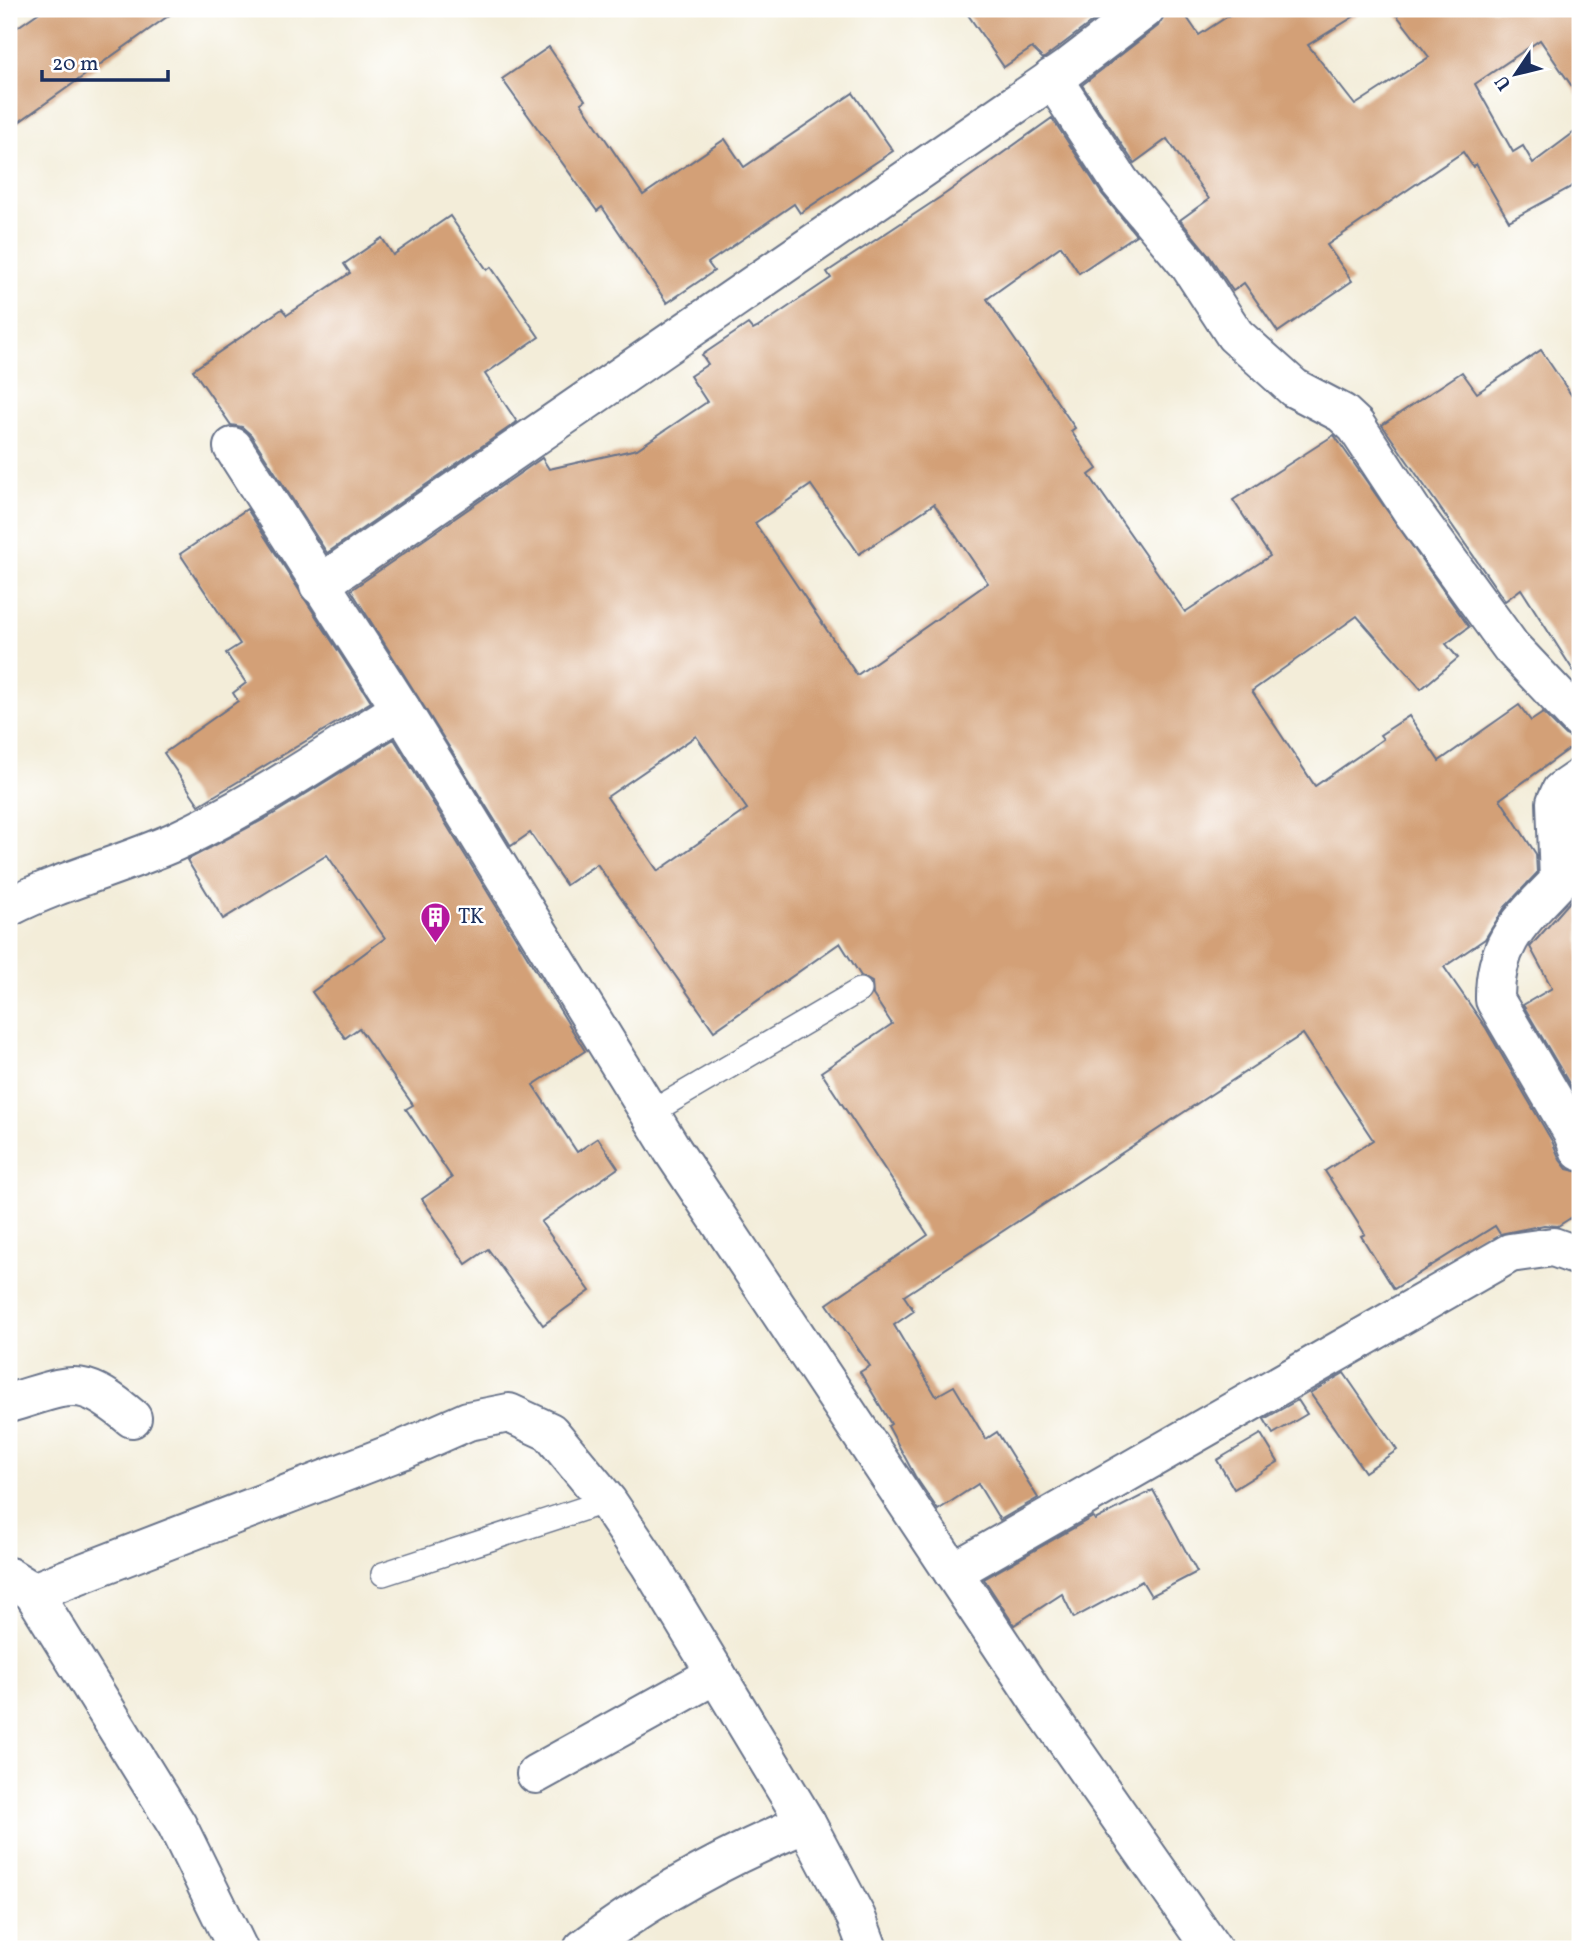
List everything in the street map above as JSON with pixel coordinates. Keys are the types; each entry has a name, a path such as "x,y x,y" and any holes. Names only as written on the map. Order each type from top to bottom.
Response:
{"street":[{"path":"319,585 1052,78 1145,9"},
{"path":"1052,78 1120,182 1190,266 1235,335 1294,388 1342,413 1356,426 1412,511 1511,646 1580,720"},
{"path":"233,447 401,709 650,1113 1038,1700 1212,1949"},
{"path":"9,907 101,867 172,843 239,810 401,709"},
{"path":"1580,778 1561,791 1556,802 1559,881 1513,929 1494,975 1495,1000 1572,1131 1580,1152"},
{"path":"953,1572 1510,1253 1553,1247 1579,1253"},
{"path":"9,1403 62,1387 89,1387 104,1395 132,1418"},
{"path":"238,1949 177,1825 21,1584 402,1450 468,1421 509,1413 550,1432 607,1502 806,1823 856,1917 868,1949"},
{"path":"536,1774 716,1674"},
{"path":"583,1949 616,1924 728,1858 806,1823"}],"lane":[{"path":"650,1113 860,990"},
{"path":"383,1574 607,1502"}],"building":[{"path":"44,9 178,9 9,129 9,33"},
{"path":"964,9 1109,9 1043,59 1032,48 1004,67"},
{"path":"1166,9 1181,9 1199,35 1239,9 1366,9 1308,45 1355,105 1429,57 1392,9 1580,9 1580,98 1540,40 1475,84 1513,152 1523,146 1533,163 1580,128 1580,182 1509,221 1476,164 1473,167 1463,152 1327,245 1352,281 1278,332 1244,283 1233,291 1180,220 1209,199 1167,139 1134,163 1082,85 1158,26"},
{"path":"549,47 585,100 581,103 643,195 725,139 744,167 853,93 893,151 800,213 794,204 708,263 714,271 667,303 602,207 597,211 502,79"},
{"path":"1052,118 1102,194 1136,235 1079,273 1061,246 987,299 1075,428 1071,431 1097,469 1089,475 1185,612 1270,556 1233,500 1334,435 1469,627 1446,644 1458,658 1421,689 1357,616 1252,691 1315,786 1383,739 1380,735 1409,716 1439,761 1519,705 1531,721 1543,713 1565,735 1580,741 1500,799 1536,854 1537,873 1505,907 1485,939 1444,967 1486,1028 1552,1141 1560,1160 1567,1169 1580,1172 1580,1212 1558,1226 1544,1225 1500,1234 1495,1226 1394,1289 1361,1236 1365,1234 1325,1171 1373,1140 1303,1034 904,1296 914,1311 894,1325 936,1396 954,1386 986,1439 997,1432 1038,1498 1000,1520 978,1484 938,1510 915,1476 888,1426 891,1424 860,1372 870,1366 827,1304 928,1235 821,1072 892,1024 873,995 872,982 861,976 840,943 714,1031 597,864 566,885 530,833 511,846 351,590 542,458 549,469 637,449 707,402 690,376 708,364 702,355 748,324 753,330 757,328 831,278 827,272 945,194","holes":["811,485 859,554 934,504 988,583 857,675 755,523","696,736 747,809 658,871 607,797"]},
{"path":"450,216 487,270 491,267 539,337 485,374 517,422 327,553 251,435 242,427 231,425 193,370 282,309 287,315 350,273 344,264 382,238 393,255"},
{"path":"1541,350 1580,408 1580,681 1521,589 1505,601 1382,425 1462,372 1477,393"},
{"path":"247,509 371,702 199,805 164,753 238,701 233,693 246,683 226,653 240,644 180,554"},
{"path":"394,739 585,1051 533,1085 577,1152 598,1138 618,1168 541,1222 590,1291 543,1325 488,1249 466,1264 422,1199 452,1178 406,1109 413,1105 359,1028 345,1038 312,992 385,938 327,855 223,919 187,860 272,815"},
{"path":"1580,884 1580,1102 1523,1005 1552,988 1530,947 1575,896"},
{"path":"1344,1373 1397,1450 1365,1472 1310,1393"},
{"path":"1298,1400 1307,1414 1273,1434 1264,1419"},
{"path":"1261,1434 1278,1462 1234,1489 1217,1460"},
{"path":"1153,1490 1197,1572 1151,1596 1142,1581 1074,1618 1062,1594 1014,1625 984,1579 1093,1517 1095,1520"}],"place":[{"name":"TK","path":"435,944"}]}
